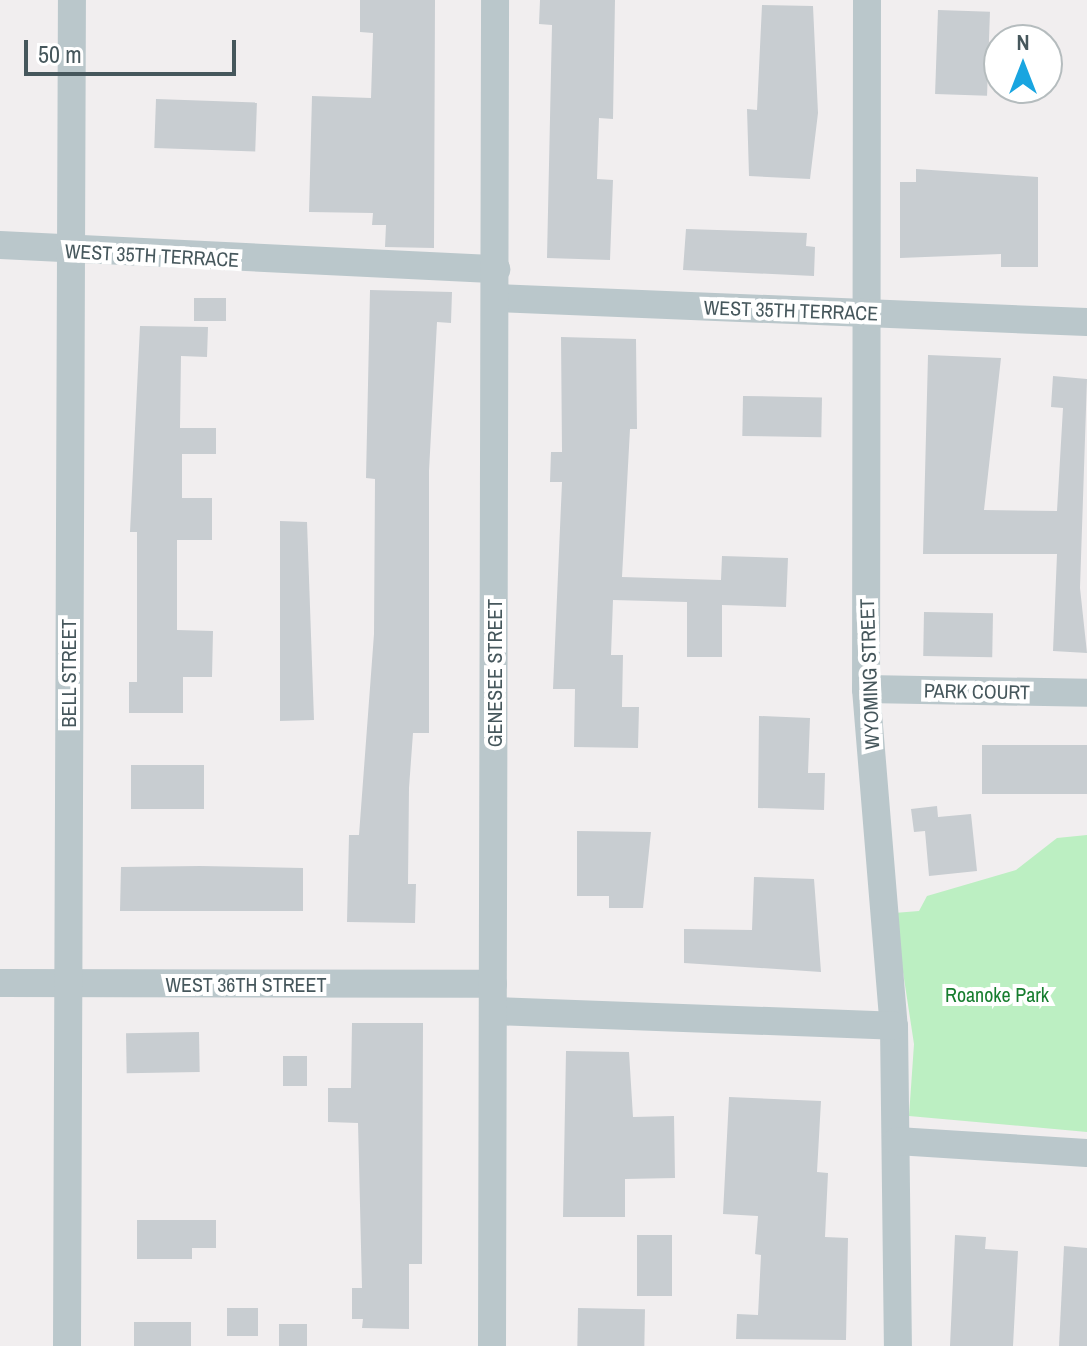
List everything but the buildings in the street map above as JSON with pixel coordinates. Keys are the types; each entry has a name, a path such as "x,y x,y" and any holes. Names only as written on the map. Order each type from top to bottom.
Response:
{"street":[{"name":"BELL STREET","path":"67,1346 72,0"},
{"name":"GENESEE STREET","path":"492,1346 495,0"},
{"name":"WYOMING STREET","path":"867,0 866,689 894,1026 898,1346"},
{"name":"WEST 35TH TERRACE","path":"0,245 70,251 496,269"},
{"name":"WEST 35TH TERRACE","path":"496,298 1087,322"},
{"name":"PARK COURT","path":"866,689 1087,693"},
{"name":"WEST 36TH STREET","path":"0,983 493,997 894,1026"},
{"path":"897,1141 1087,1153"}],"green space":[{"name":"Roanoke Park","path":"1087,835 1087,1132 909,1116 914,1044 894,913 919,911 927,896 1016,870 1057,838"}]}
